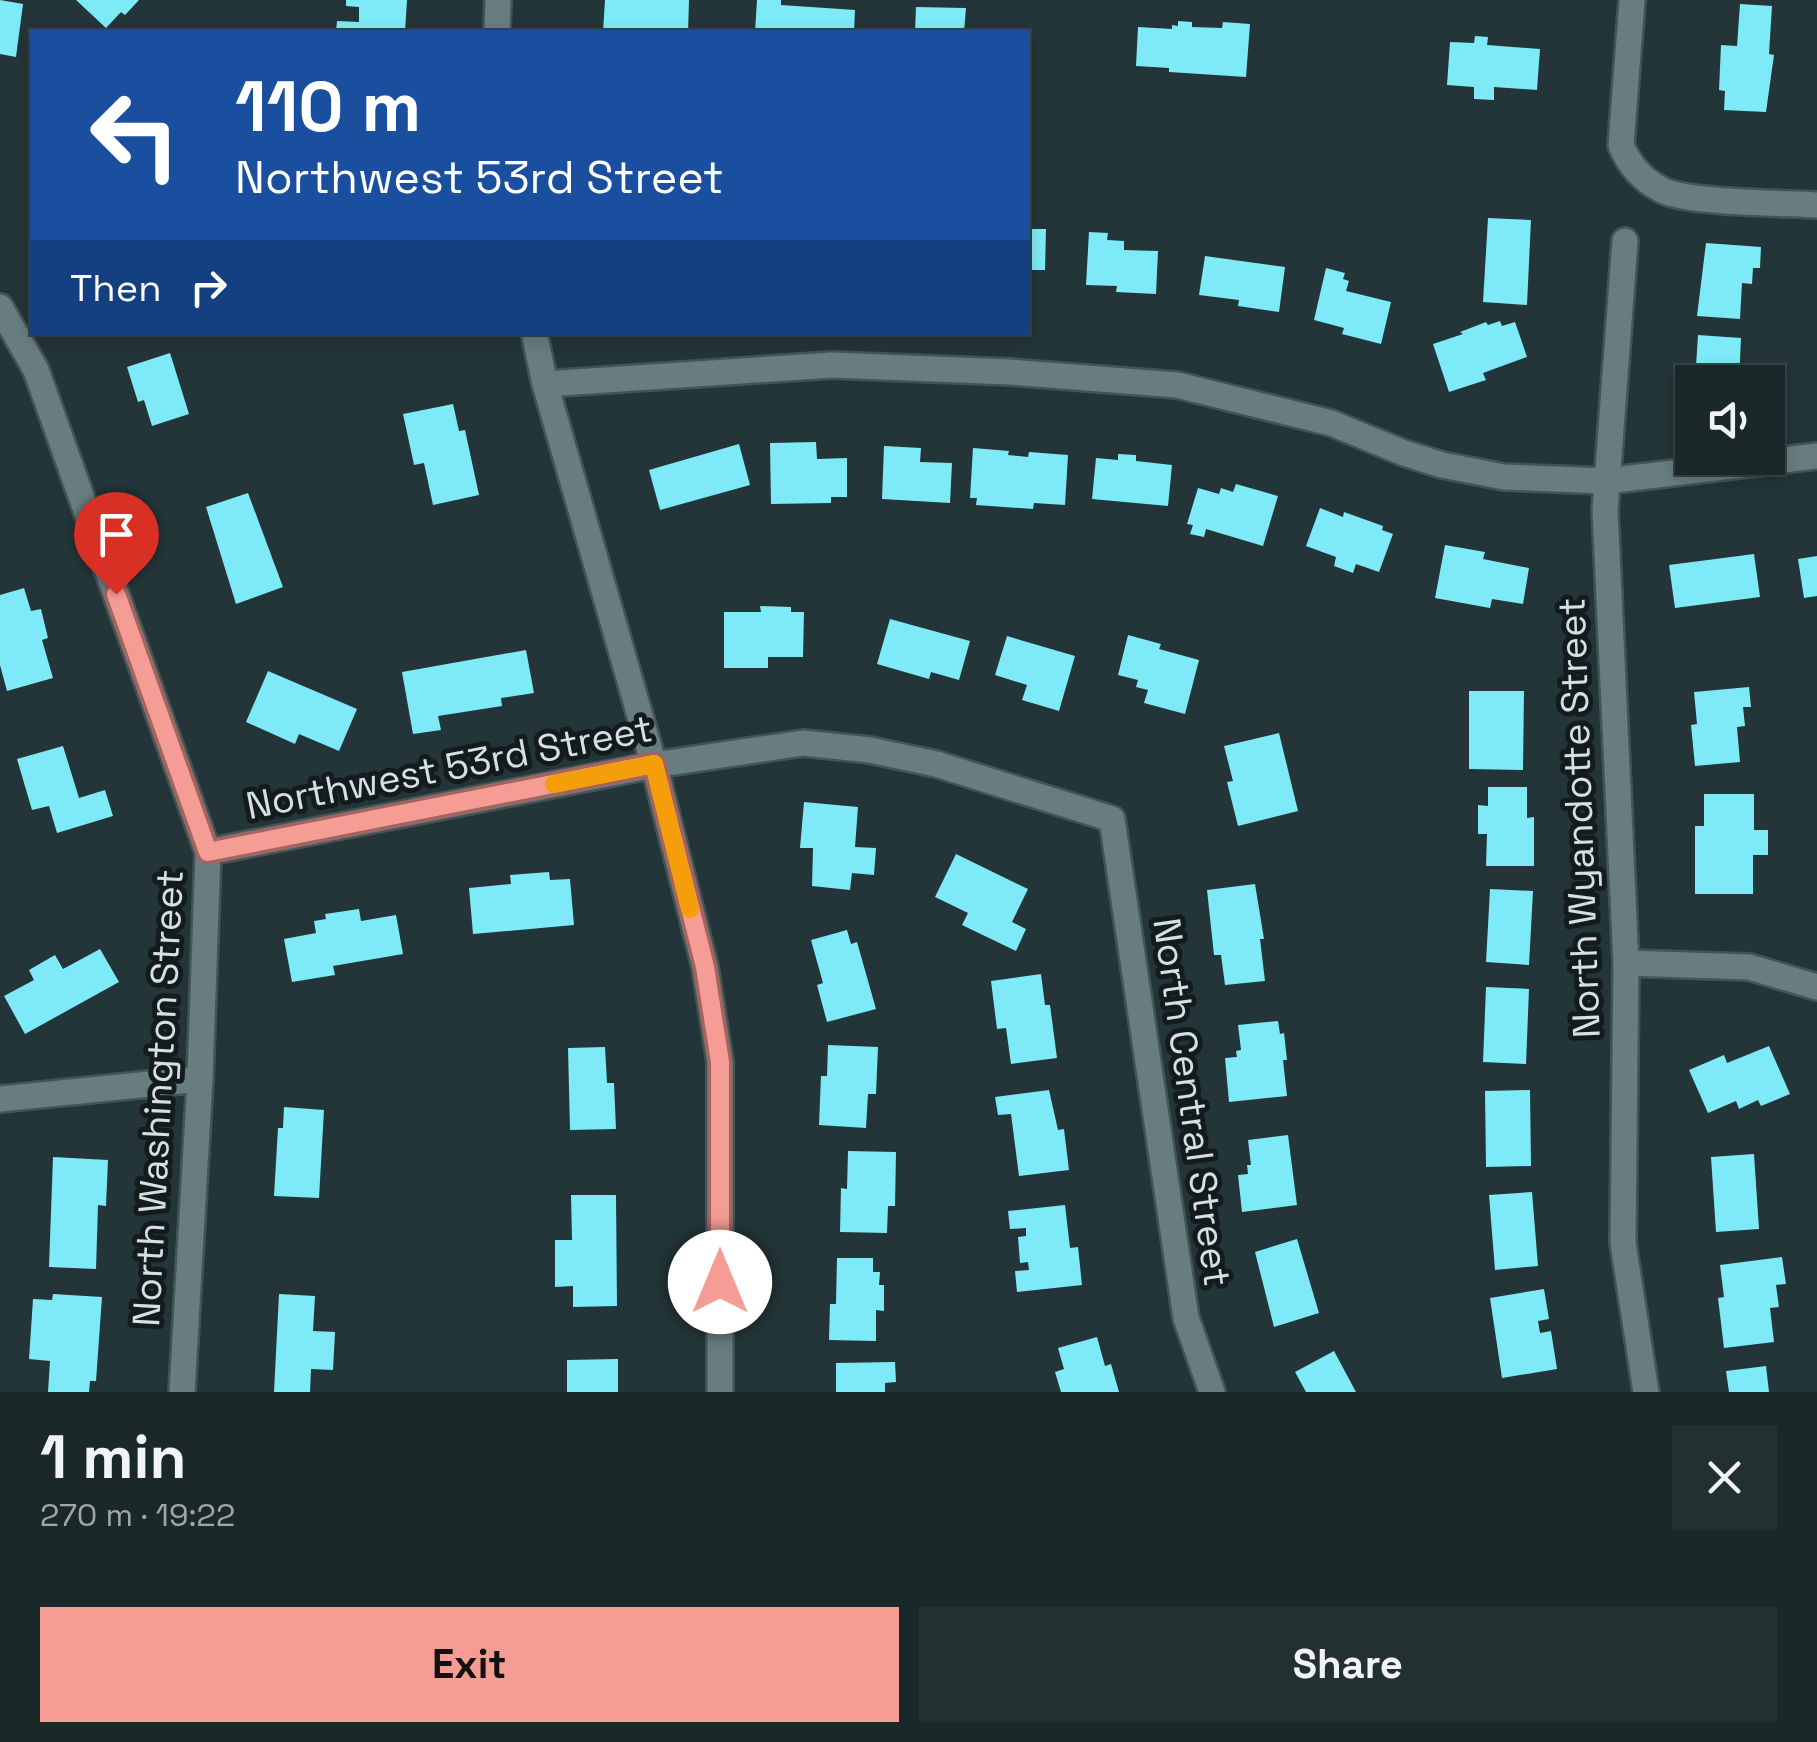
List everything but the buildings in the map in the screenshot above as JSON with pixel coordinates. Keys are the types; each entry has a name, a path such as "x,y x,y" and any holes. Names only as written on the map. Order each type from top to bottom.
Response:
{"street":[{"path":"497,30 498,0"},
{"path":"1632,0 1621,145 1628,162 1649,182 1674,195 1806,204"},
{"name":"North Wyandotte Street","path":"1626,241 1606,480 1626,962 1623,1243 1646,1392"},
{"name":"North Washington Street","path":"0,306 36,370 208,852 182,1392"},
{"path":"535,335 544,384 654,764 705,967 720,1062 720,1392"},
{"path":"544,384 832,365 1010,372 1176,385 1331,423 1404,454 1504,477 1606,480 1817,456"},
{"name":"Northwest 53rd Street","path":"208,852 654,764 803,743 870,750 936,764 1112,819"},
{"name":"North Central Street","path":"1112,819 1186,1318 1212,1392"},
{"path":"1626,962 1748,967 1817,987"},
{"path":"0,1099 200,1079"}],"slow traffic":[{"path":"554,784 654,764 690,909"}],"route":[{"path":"116,594 208,852 654,764 705,967 720,1062 720,1282"}]}
